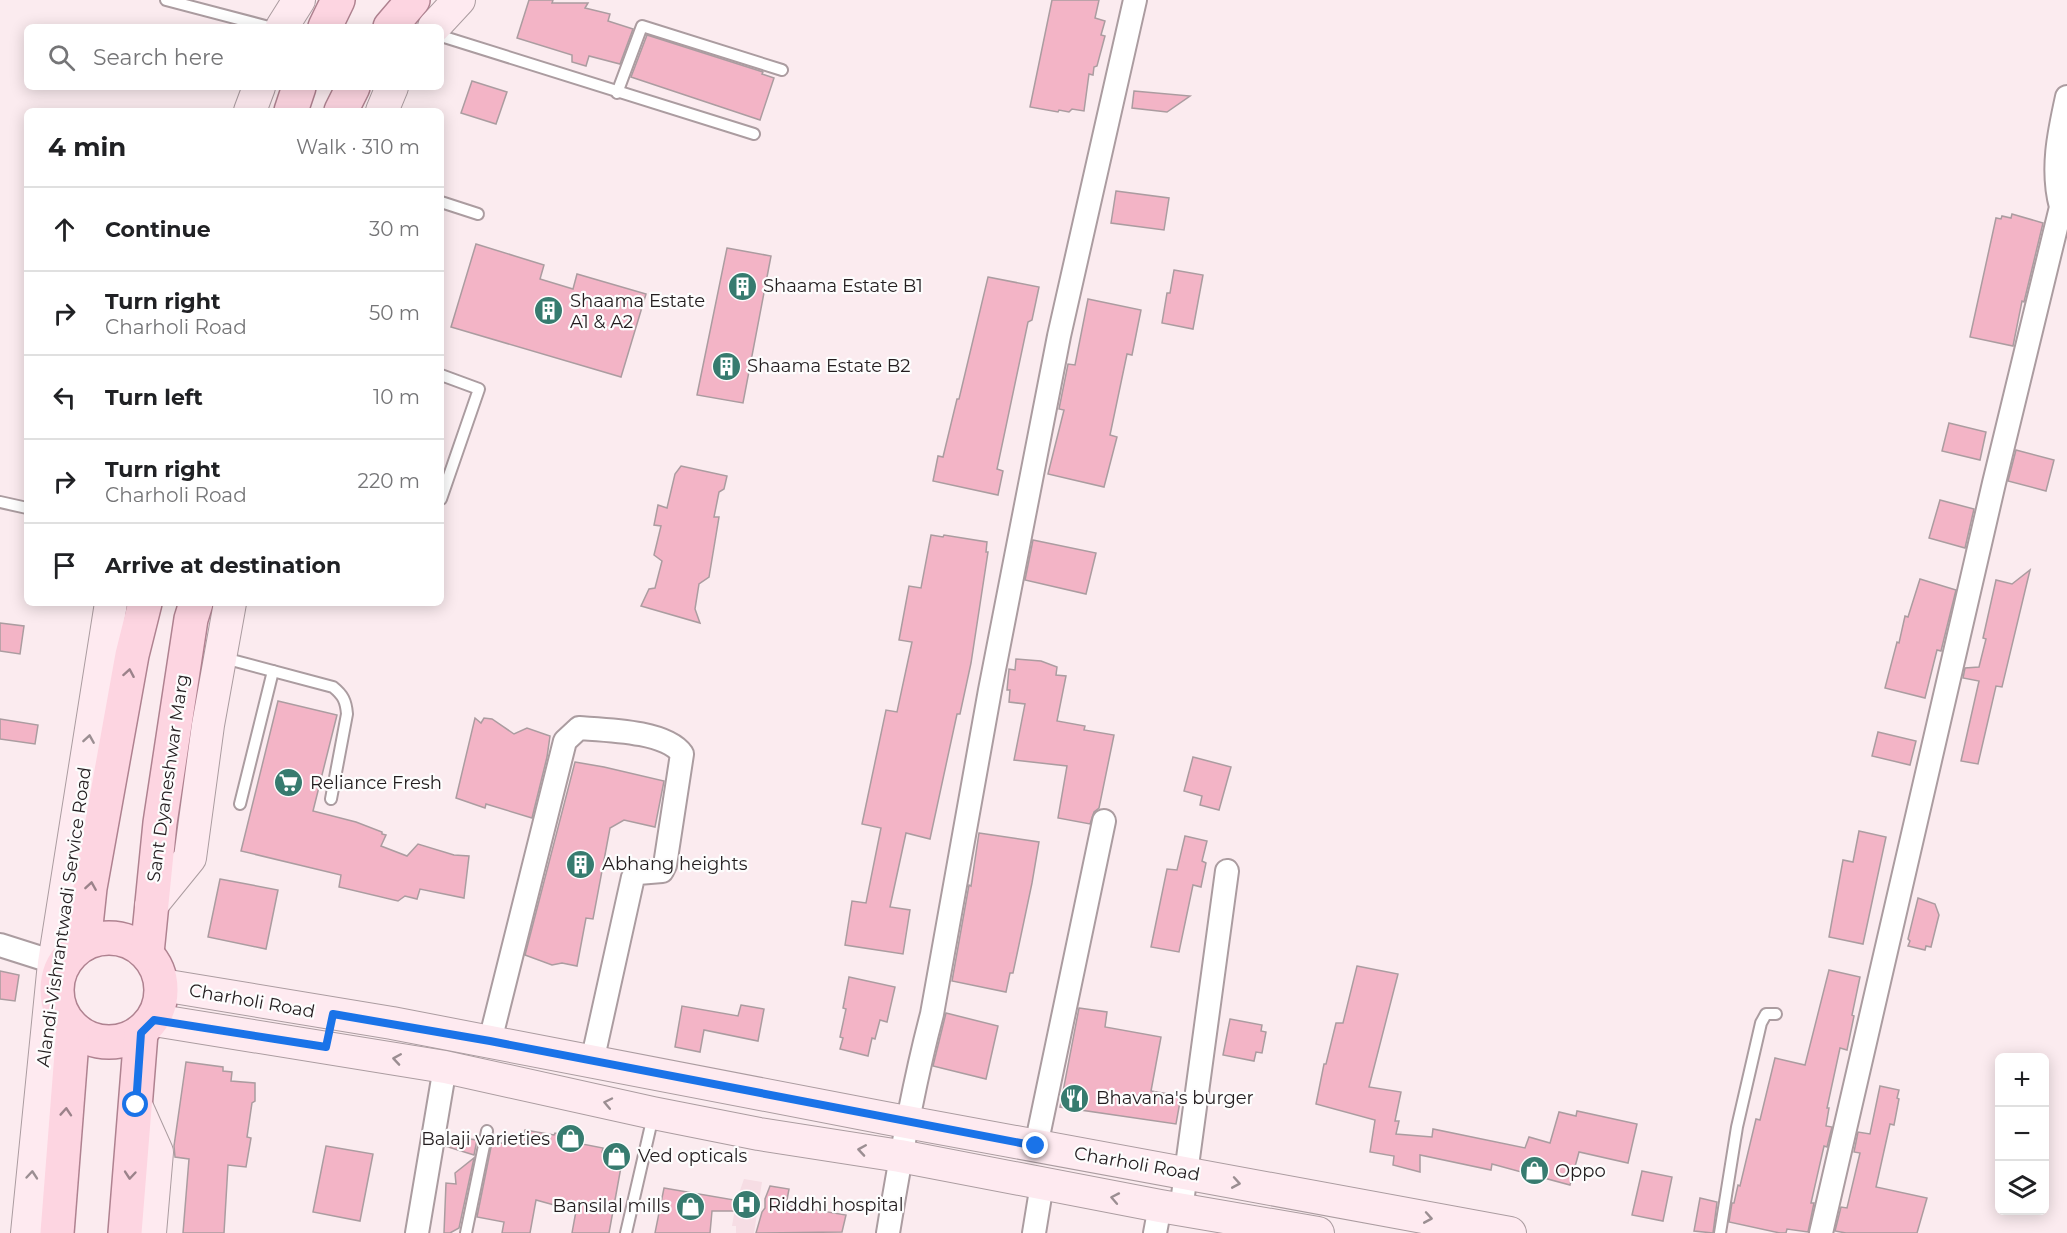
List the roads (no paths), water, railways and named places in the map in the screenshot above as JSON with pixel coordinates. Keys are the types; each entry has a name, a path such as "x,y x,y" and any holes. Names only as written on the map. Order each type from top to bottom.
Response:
{"main road":[{"path":"326,24 338,0"},
{"path":"393,24 413,0"},
{"path":"292,108 298,90"},
{"path":"342,108 352,90"},
{"path":"144,606 132,655 90,888 57,985 58,1001 64,1017 73,1028 89,1039 107,1043 125,1041 147,1026"},
{"name":"Sant Dyaneshwar Marg","path":"147,953 160,823 191,619 195,606"},
{"path":"67,957 100,938 117,938 133,943 147,953 158,968 162,985 161,1003 147,1026 136,1105 125,1233"},
{"path":"57,1233 73,1028"}],"street":[{"path":"284,24 298,0"},
{"path":"437,24 459,0"},
{"path":"888,1233 900,1155 932,1014 990,690 1059,336 1135,0"},
{"path":"251,108 258,90"},
{"path":"383,108 391,90"},
{"path":"1821,1233 1994,483 2061,207 2055,177 2067,97"},
{"name":"Alandi-Vishrantwadi Service Road","path":"27,1233 67,957 111,606"},
{"path":"151,906 190,858 208,725 229,606"},
{"path":"490,1041 565,741 579,728 625,732 669,742 682,754 665,865 662,871 638,873 633,877 592,1062"},
{"path":"1036,1146 1104,820"},
{"path":"1165,1216 1186,1173 1227,871"},
{"path":"0,945 67,957"},
{"name":"Charholi Road","path":"162,985 490,1041 1036,1146 1510,1233"},
{"path":"326,1047 333,1014"},
{"name":"Charholi Road","path":"147,1026 326,1047 445,1067 759,1134 900,1155 1042,1184 1165,1216 1318,1233"},
{"path":"417,1233 445,1067"},
{"path":"136,1105 157,1152 150,1233"},
{"path":"1034,1233 1042,1184"}],"lane":[{"path":"165,0 257,24"},
{"path":"617,93 642,26 782,70"},
{"path":"444,37 754,134"},
{"path":"444,203 478,214"},
{"path":"444,376 479,389 444,490"},
{"path":"0,502 24,507"},
{"path":"220,658 333,687 341,693 346,702 347,714 331,799"},
{"path":"240,804 273,671"},
{"path":"1720,1233 1737,1127 1761,1023 1766,1014 1776,1014"},
{"path":"626,1233 654,1113"},
{"path":"466,1233 487,1131"}],"place":[{"name":"Shaama Estate B1","path":"742,286"},
{"name":"Shaama Estate A1 & A2","path":"549,311"},
{"name":"Shaama Estate B2","path":"726,366"},
{"name":"Reliance Fresh","path":"289,783"},
{"name":"Abhang heights","path":"581,864"},
{"name":"Bhavana's burger","path":"1075,1098"},
{"name":"Balaji varieties","path":"571,1139"},
{"name":"Ved opticals","path":"617,1156"},
{"name":"Oppo","path":"1534,1171"},
{"name":"Riddhi hospital","path":"747,1205"},
{"name":"Bansilal mills","path":"691,1206"}]}
